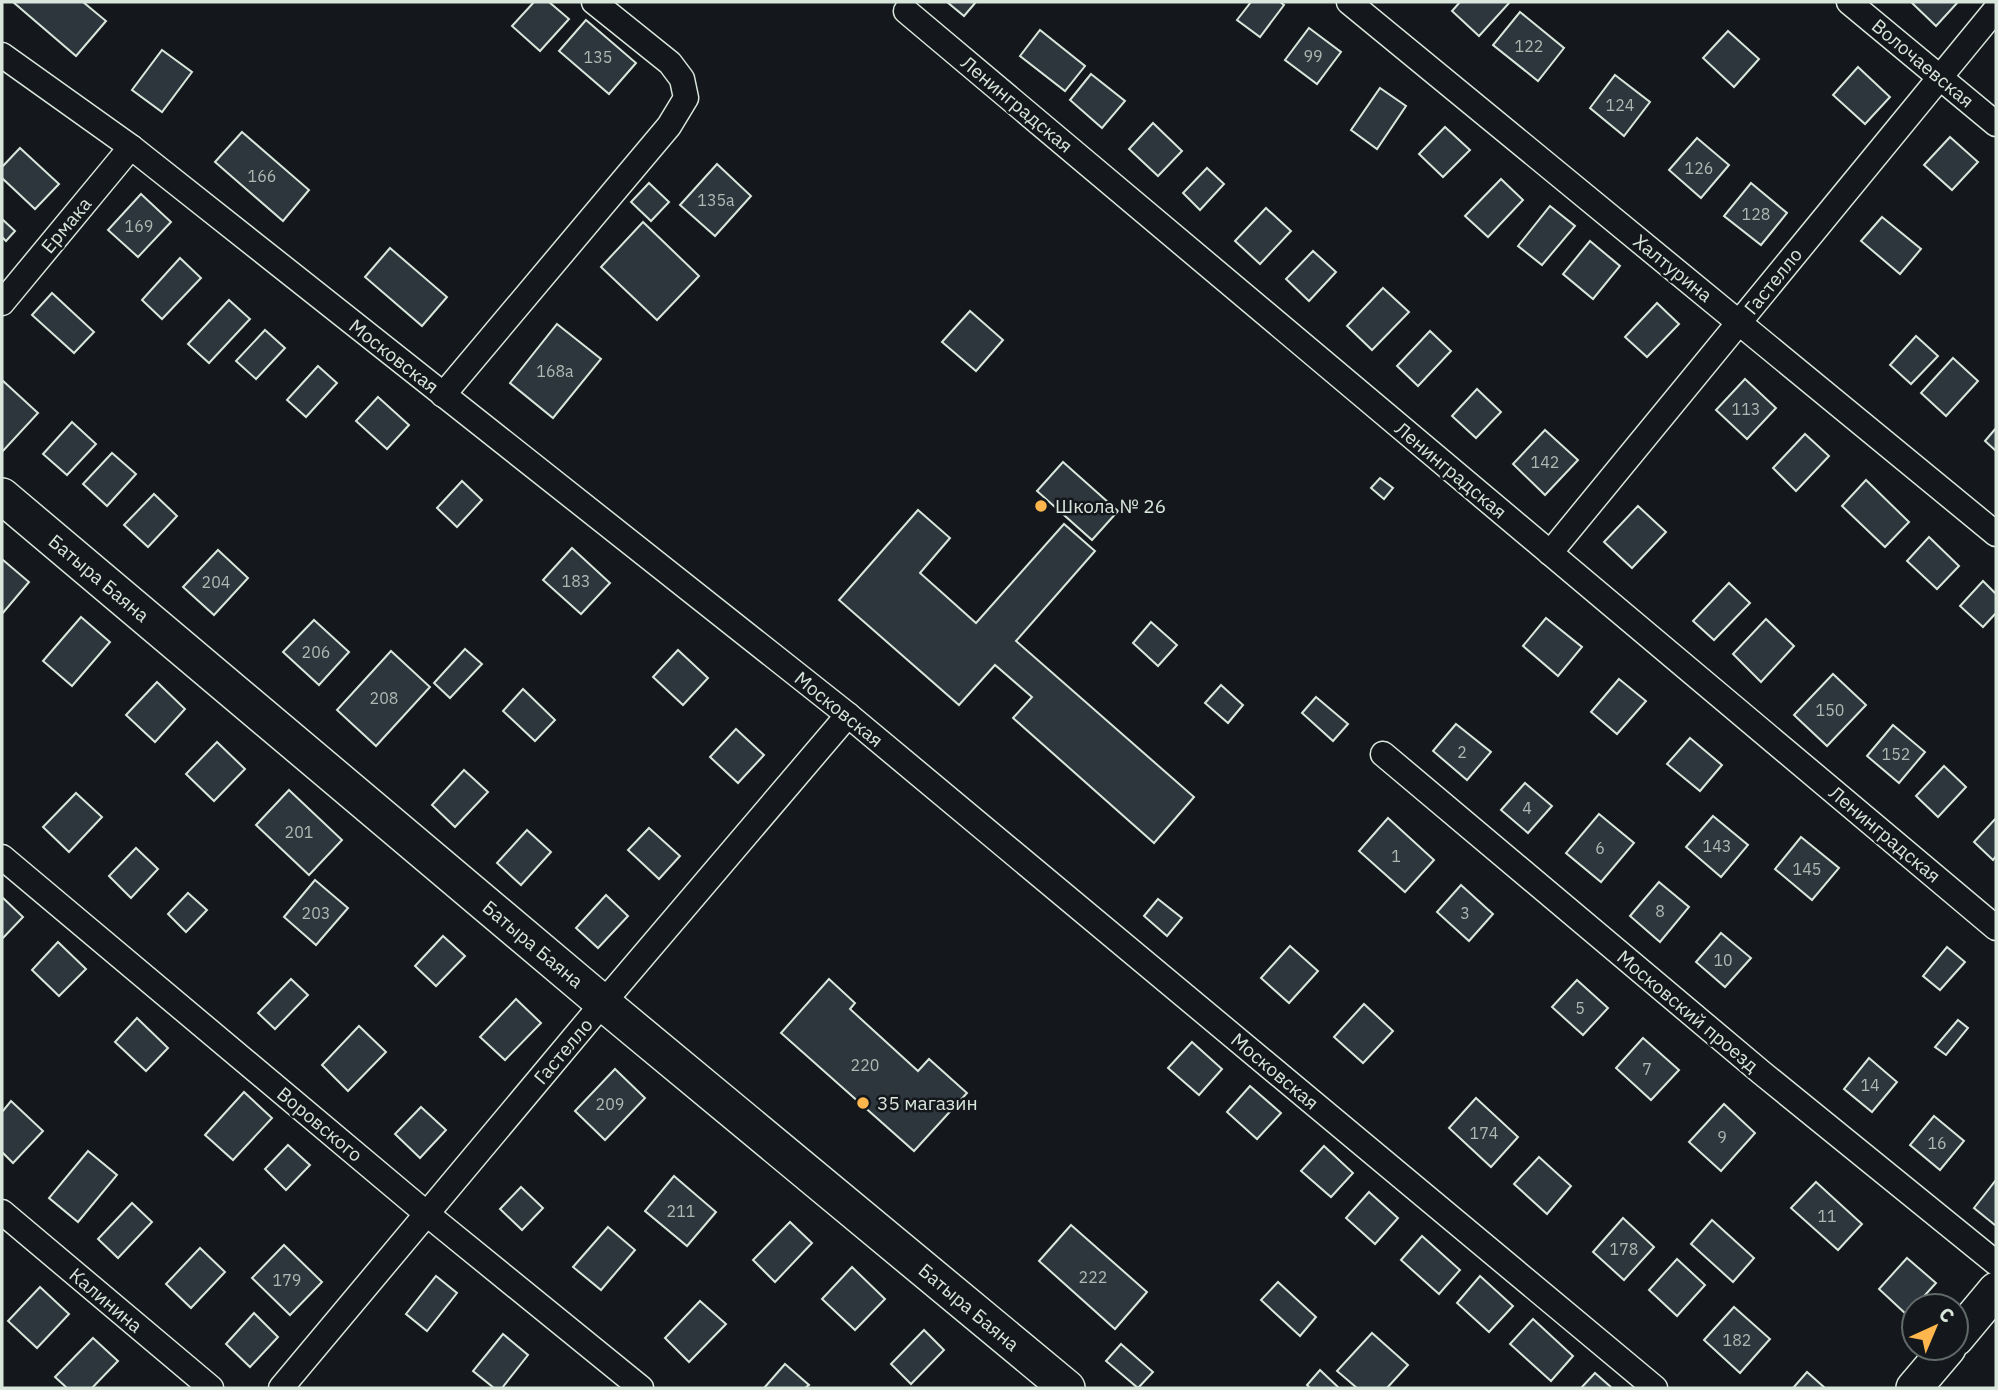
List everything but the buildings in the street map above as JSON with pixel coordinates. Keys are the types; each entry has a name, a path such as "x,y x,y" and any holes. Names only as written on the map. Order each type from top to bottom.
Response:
{"street":[{"path":"443,395 668,126 687,98 682,79 670,63 594,2"},
{"name":"Халтурина","path":"1349,2 1996,534"},
{"name":"Волочаевская","path":"1849,2 1996,124"},
{"name":"Гастелло","path":"1550,553 1996,9"},
{"name":"Ленинградская","path":"906,10 1996,928"},
{"name":"Московская","path":"2,55 131,147 848,715 1655,1388"},
{"name":"Ермака","path":"2,303 131,147"},
{"name":"Батыра Баяна","path":"2,496 603,1003 1067,1388"},
{"name":"Гастелло","path":"281,1388 848,715"},
{"name":"Московский проезд","path":"1383,754 1762,1073 1996,1263"},
{"name":"Воровского","path":"2,856 427,1214 641,1388"},
{"name":"Калинина","path":"2,1212 211,1388"},
{"path":"1970,1321 1996,1290"},
{"path":"1914,1388 1936,1362"}],"place":[{"name":"Школа № 26","path":"1041,506"},
{"name":"35 магазин","path":"863,1103"}]}
